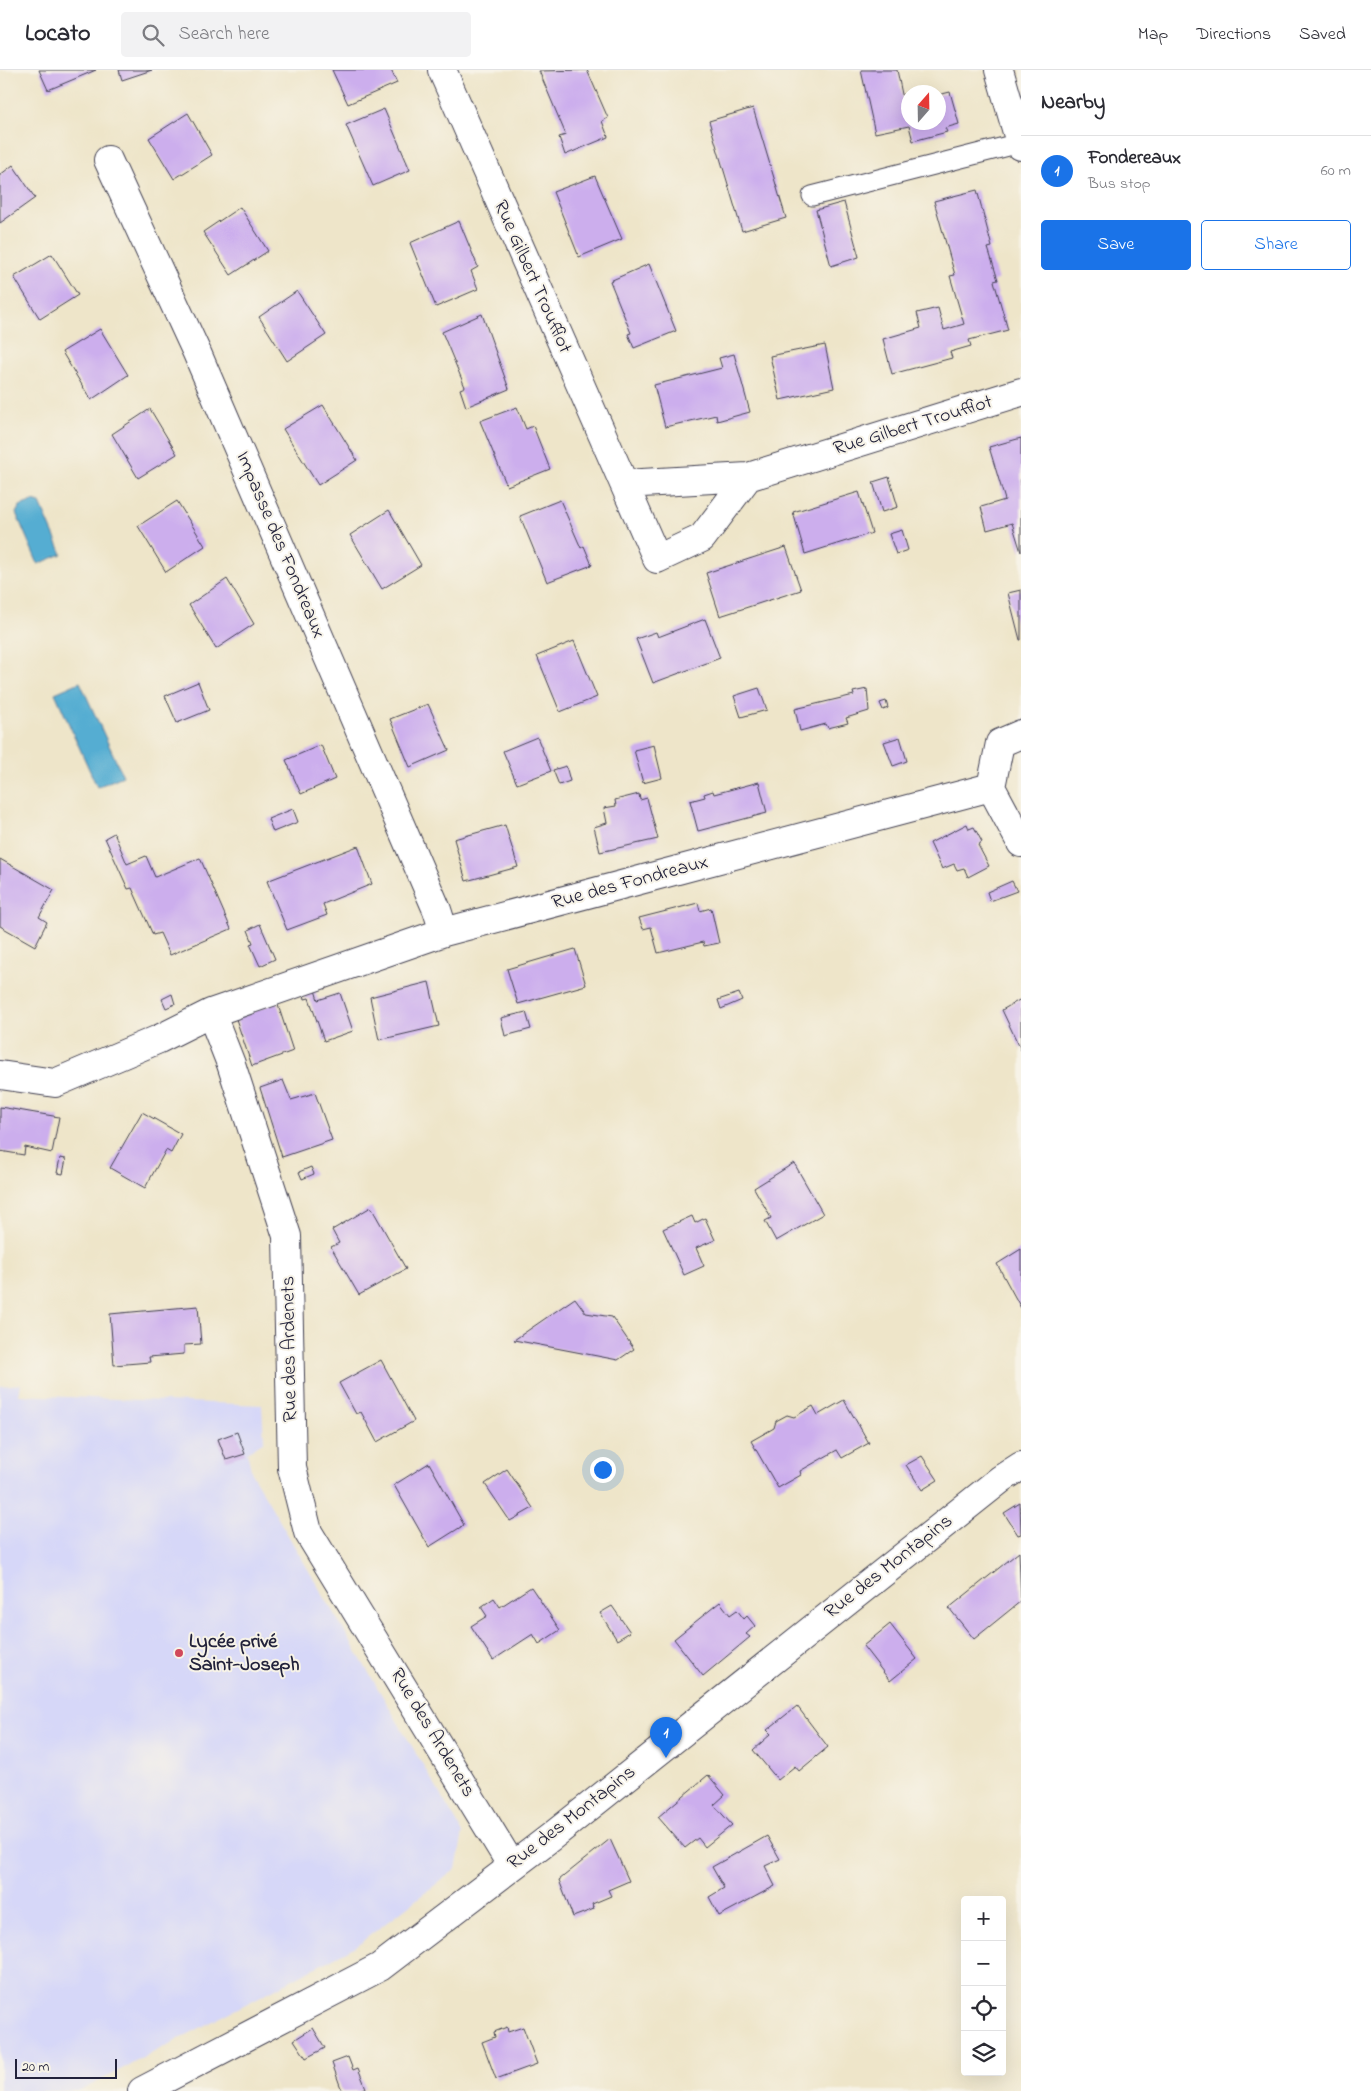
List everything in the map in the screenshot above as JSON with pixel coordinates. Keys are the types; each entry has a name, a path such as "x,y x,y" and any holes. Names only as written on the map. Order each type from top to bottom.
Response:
{"street":[{"name":"Rue Gilbert Troufflot","path":"442,70 657,559 702,538 748,477"},
{"path":"999,70 1021,144"},
{"name":"Impasse des Fondreaux","path":"108,160 197,353 437,910 444,932"},
{"name":"Rue Gilbert Troufflot","path":"624,484 748,477 1021,392"},
{"path":"1021,734 1000,743 991,787 1021,843"},
{"name":"Rue des Fondreaux","path":"211,1013 444,932 991,787"},
{"path":"0,1075 55,1083 159,1039 211,1013"},
{"name":"Rue des Ardenets","path":"211,1013 231,1064 287,1236 292,1468 308,1532 512,1866"},
{"name":"Rue des Montapins","path":"142,2091 380,1966 512,1866 1000,1478 1021,1466"}],"lane":[{"path":"812,196 1021,144"}],"shaded area":[{"name":"Lycée privé Saint-Joseph","path":"21,1384 19,1395 262,1405 264,1441 247,1452 252,1474 463,1833 456,1869 356,1946 80,2091 0,2091 0,1386"}],"water":[{"path":"33,501 40,503 62,554 38,564 16,513 20,506"},
{"path":"80,682 123,776 97,787 55,693"}],"building":[{"path":"39,70 96,70 48,90"},
{"path":"119,70 152,70 122,80"},
{"path":"332,70 391,70 397,83 348,104"},
{"path":"587,70 608,118 602,121 608,137 565,155 559,137 566,135 539,71"},
{"path":"861,70 897,70 901,90 901,128 875,133"},
{"path":"950,92 959,124 946,128 946,93"},
{"path":"753,108 786,218 742,231 709,121"},
{"path":"384,109 410,170 373,186 346,125"},
{"path":"188,113 212,155 174,179 149,138"},
{"path":"910,130 946,130 947,132 913,141"},
{"path":"13,165 35,198 0,223 0,175"},
{"path":"595,176 622,239 579,257 553,192"},
{"path":"977,190 992,247 988,248 998,280 994,281 1008,330 969,340 971,346 950,352 952,358 892,374 883,339 921,328 917,313 938,308 944,330 964,324 950,276 955,275 934,201"},
{"path":"844,202 859,257 831,266 816,210"},
{"path":"240,207 268,251 231,275 203,232"},
{"path":"459,221 478,267 471,271 478,289 436,307 410,243"},
{"path":"52,254 78,295 40,319 14,277"},
{"path":"649,264 676,331 634,348 628,334 631,333 610,281"},
{"path":"297,291 326,335 287,361 259,317"},
{"path":"482,314 509,389 466,407 460,389 465,387 442,332"},
{"path":"100,329 128,375 91,400 62,352"},
{"path":"825,345 834,388 780,400 770,356"},
{"path":"734,354 750,412 717,421 716,415 665,427 654,385 722,368 719,358"},
{"path":"323,405 357,460 318,485 283,429"},
{"path":"517,407 526,429 533,426 550,469 507,486 480,421"},
{"path":"150,409 177,454 138,478 112,434"},
{"path":"1021,438 1021,552 1012,523 987,530 981,507 1005,500 989,447"},
{"path":"889,477 898,507 882,512 873,482"},
{"path":"859,492 872,533 805,554 793,512"},
{"path":"560,500 581,548 584,546 592,565 547,582 520,516"},
{"path":"177,501 205,546 166,572 138,526"},
{"path":"389,510 421,565 382,589 350,535"},
{"path":"902,530 908,550 896,554 889,534"},
{"path":"786,547 801,590 720,616 706,573"},
{"path":"227,579 254,624 216,649 189,605"},
{"path":"1021,590 1021,640 1020,640 1008,593"},
{"path":"705,619 720,658 653,683 636,639 656,632 658,637"},
{"path":"574,641 597,697 560,712 537,656"},
{"path":"198,682 209,710 177,723 165,696"},
{"path":"759,688 767,710 741,717 734,696"},
{"path":"867,689 869,711 846,718 848,723 828,728 826,724 800,731 795,709 854,695 853,692"},
{"path":"886,701 888,708 883,710 880,703"},
{"path":"428,704 449,750 410,767 390,719"},
{"path":"537,737 551,771 517,784 503,751"},
{"path":"900,737 907,761 893,766 884,742"},
{"path":"321,745 335,779 301,794 286,760"},
{"path":"654,745 662,778 643,783 634,750"},
{"path":"566,766 570,781 559,785 553,770"},
{"path":"759,782 767,813 698,831 690,801 705,797 704,794 713,791 714,794"},
{"path":"639,794 640,800 647,798 658,839 600,852 594,827 607,823 604,808 616,806 615,800"},
{"path":"293,809 298,822 273,832 268,819"},
{"path":"967,824 969,829 974,827 982,842 978,845 989,866 968,877 964,868 957,870 954,864 942,869 930,843"},
{"path":"505,825 518,867 466,881 454,839"},
{"path":"114,833 127,864 146,856 155,877 200,858 231,929 170,955 160,933 153,935 132,888 128,889 105,838"},
{"path":"358,846 372,884 323,904 327,915 287,930 267,881"},
{"path":"0,859 54,890 39,917 47,922 35,946 0,926"},
{"path":"1012,881 1017,891 990,901 987,892"},
{"path":"698,903 700,911 711,908 719,943 704,946 703,942 658,953 651,927 643,929 639,918"},
{"path":"260,924 275,959 260,966 250,944 253,943 248,930"},
{"path":"575,949 586,985 518,1004 507,969"},
{"path":"429,982 439,1026 379,1040 370,997"},
{"path":"315,990 318,1000 340,993 353,1031 324,1041 309,998 305,999 304,994"},
{"path":"739,993 742,1000 721,1009 718,1000"},
{"path":"172,994 175,1004 166,1008 162,999"},
{"path":"1021,999 1021,1050 1002,1010"},
{"path":"277,1002 293,1051 252,1066 236,1019"},
{"path":"526,1012 531,1029 505,1036 501,1018"},
{"path":"283,1080 291,1100 315,1093 332,1140 282,1157 260,1088"},
{"path":"0,1107 59,1117 52,1153 25,1147 24,1155 0,1151"},
{"path":"142,1112 181,1134 171,1153 166,1150 145,1188 110,1168"},
{"path":"60,1158 66,1159 63,1174 57,1173"},
{"path":"794,1163 823,1214 776,1241 765,1221 771,1218 754,1188"},
{"path":"311,1167 314,1174 302,1179 299,1172"},
{"path":"371,1207 406,1269 359,1295 331,1247 339,1243 332,1230"},
{"path":"692,1216 695,1223 705,1218 715,1240 696,1248 704,1266 684,1275 663,1229"},
{"path":"1021,1249 1021,1308 997,1264"},
{"path":"575,1298 586,1313 612,1317 634,1349 618,1360 514,1340"},
{"path":"198,1306 201,1344 184,1345 184,1354 149,1357 150,1362 114,1365 110,1314"},
{"path":"381,1360 414,1421 377,1442 361,1412 356,1414 339,1383"},
{"path":"844,1400 869,1443 842,1458 837,1450 800,1471 801,1475 778,1488 751,1441 774,1428 776,1421 787,1415 794,1417 813,1406 818,1415"},
{"path":"237,1432 245,1454 226,1460 218,1439"},
{"path":"922,1456 938,1480 922,1490 906,1465"},
{"path":"429,1463 464,1525 429,1547 394,1485"},
{"path":"507,1469 533,1508 510,1521 485,1484"},
{"path":"1020,1503 1021,1534 1018,1535 1004,1513"},
{"path":"1019,1552 1021,1601 974,1639 949,1608"},
{"path":"531,1587 560,1630 539,1644 533,1634 493,1660 471,1626 487,1616 481,1607 494,1598 500,1607"},
{"path":"720,1602 730,1615 737,1610 744,1619 747,1616 755,1626 746,1634 750,1637 703,1676 674,1639"},
{"path":"612,1606 630,1632 617,1640 600,1613"},
{"path":"890,1624 917,1659 890,1681 863,1646"},
{"path":"797,1706 828,1747 799,1771 795,1766 778,1780 753,1750 771,1734 767,1730"},
{"path":"708,1775 725,1795 714,1805 732,1825 705,1847 698,1838 685,1848 658,1817"},
{"path":"767,1836 780,1859 765,1866 775,1886 719,1916 709,1897 724,1888 712,1867"},
{"path":"610,1839 629,1881 608,1890 611,1896 592,1904 594,1909 573,1917 559,1880"},
{"path":"507,2027 508,2032 523,2027 537,2064 496,2079 482,2042 495,2037 494,2032"},
{"path":"313,2028 325,2048 306,2058 294,2040"},
{"path":"348,2057 353,2070 358,2068 366,2088 358,2091 342,2091 332,2063"}],"place":[{"name":"Lycée privé Saint-Joseph","path":"179,1653"},
{"name":"Fondereaux","path":"666,1758"}]}
